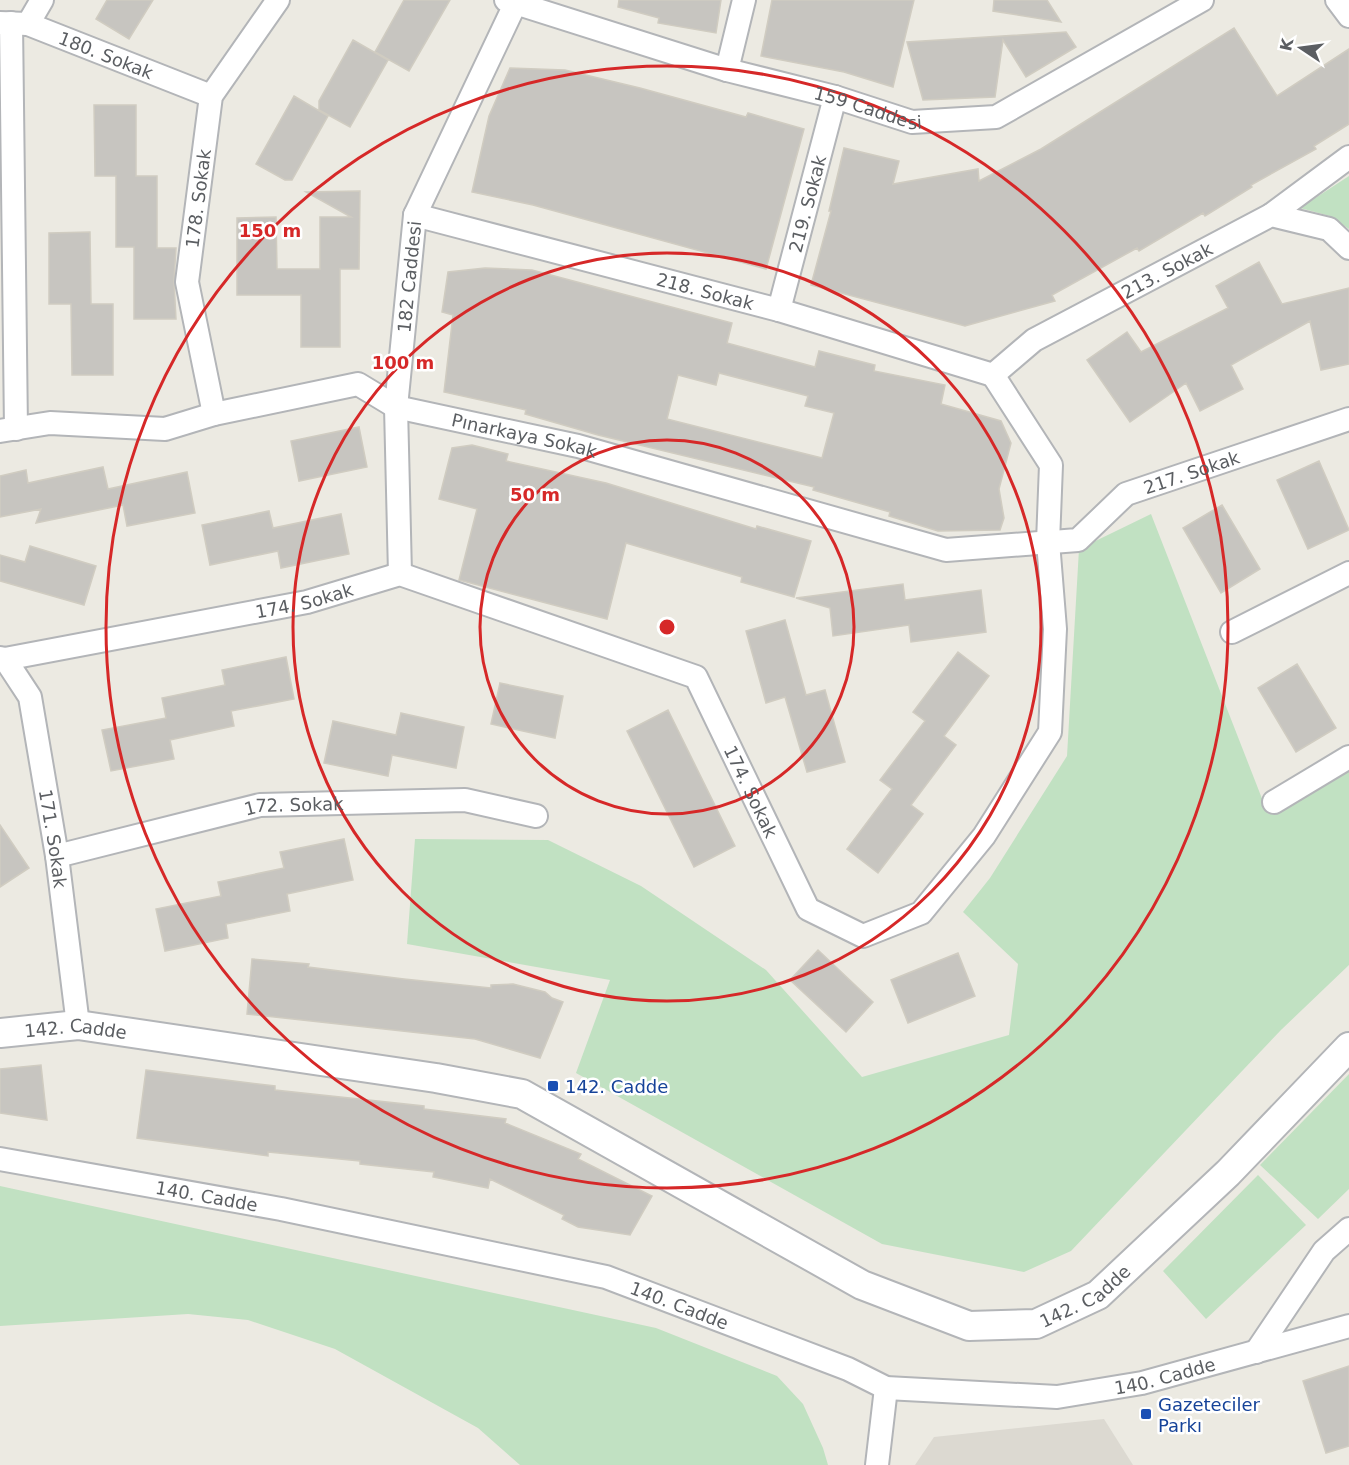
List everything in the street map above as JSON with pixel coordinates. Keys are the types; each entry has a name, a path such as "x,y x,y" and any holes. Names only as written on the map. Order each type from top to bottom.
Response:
{"street":[{"path":"8,430 13,23 42,0"},
{"name":"178. Sokak","path":"214,414 187,282 211,96 278,0"},
{"path":"727,70 744,0"},
{"name":"159 Caddesi","path":"513,2 727,70 836,97 912,122 996,117 1202,0"},
{"path":"1337,0 1349,16"},
{"name":"182 Caddesi","path":"400,574 396,407 415,215 513,2"},
{"name":"180. Sokak","path":"13,23 211,96"},
{"name":"219. Sokak","path":"779,310 836,97"},
{"name":"213. Sokak","path":"993,375 1034,340 1270,215 1349,157"},
{"name":"218. Sokak","path":"415,215 779,310 993,375"},
{"path":"1270,215 1329,229 1349,248"},
{"name":"174. Sokak","path":"3,658 307,602 400,574 696,677 808,909 863,936 921,913 984,836 1050,732 1055,629 1048,542 1051,465 993,375"},
{"name":"Pınarkaya Sokak","path":"8,430 50,423 165,429 214,414 358,384 396,407 578,446 946,550 1048,542"},
{"name":"217. Sokak","path":"1048,542 1078,540 1126,494 1349,419"},
{"path":"1232,632 1349,573"},
{"name":"171. Sokak","path":"3,658 30,697 57,856 78,1025"},
{"path":"1274,802 1349,757"},
{"name":"172. Sokak","path":"57,856 260,805 465,800 536,816"},
{"name":"142. Cadde","path":"0,1033 78,1025 424,1076 522,1094 862,1285 969,1326 1036,1324 1098,1294 1228,1173 1349,1047"},
{"name":"140. Cadde","path":"0,1159 281,1209 606,1277 848,1369 886,1388 1057,1397 1142,1383 1349,1326"},
{"path":"1256,1352 1324,1251 1349,1229"},
{"path":"877,1465 886,1388"}],"shaded area":[{"path":"1104,1419 1133,1465 915,1465 934,1437"}],"green space":[{"path":"1349,176 1349,229 1330,216 1300,208"},
{"path":"1151,514 1268,814 1349,769 1349,965 1281,1030 1071,1251 1024,1272 882,1244 576,1073 610,980 407,944 415,839 548,840 641,886 766,970 862,1077 1009,1035 1018,964 963,912 990,878 1067,756 1079,549"},
{"path":"1349,1074 1349,1189 1318,1219 1260,1165"},
{"path":"1258,1175 1306,1225 1206,1319 1163,1271"},
{"path":"0,1186 656,1328 777,1376 803,1404 823,1448 828,1465 520,1465 478,1428 335,1349 248,1320 188,1314 0,1326"}],"building":[{"path":"107,0 153,0 129,39 96,19"},
{"path":"404,0 450,0 409,71 375,52"},
{"path":"619,0 721,0 716,33 658,23 659,18 618,7"},
{"path":"772,0 914,0 893,87 844,72 761,56"},
{"path":"994,0 1047,0 1061,22 993,11"},
{"path":"1234,28 1277,96 1349,49 1349,124 1314,146 1316,149 1251,185 1252,187 1205,216 1203,213 1139,251 1137,248 1052,295 1055,301 965,326 811,285 831,211 829,211 844,148 899,161 893,184 978,169 979,181 1041,149"},
{"path":"1066,32 1076,47 1026,77 1003,40 995,97 923,100 907,42"},
{"path":"353,40 388,60 350,127 319,110 319,101"},
{"path":"510,68 565,70 746,117 748,113 804,129 766,269 533,205 472,192 489,116"},
{"path":"294,96 328,116 292,180 285,180 256,164"},
{"path":"94,105 136,105 136,176 157,176 157,248 176,248 174,281 176,319 134,319 134,247 116,247 116,176 95,176"},
{"path":"360,191 359,269 340,269 340,347 301,347 301,295 237,295 237,218 276,217 277,269 320,269 320,217 351,217 306,192"},
{"path":"90,232 91,304 113,304 113,375 72,375 71,304 49,304 49,233"},
{"path":"1259,262 1282,304 1349,288 1349,364 1321,370 1310,321 1231,365 1243,389 1200,411 1186,383 1130,422 1087,360 1127,332 1141,352 1228,308 1216,286"},
{"path":"485,268 532,270 732,323 727,343 815,367 819,351 875,365 874,371 945,385 941,404 1001,421 1011,443 999,489 1004,518 1000,530 938,531 889,516 890,512 813,490 814,487 598,435 525,414 526,410 444,392 453,315 442,312 448,272","holes":["719,373 808,396 805,406 834,413 822,458 667,419 678,375 716,385"]},
{"path":"359,427 367,467 299,481 291,441"},
{"path":"472,445 508,454 506,461 606,483 756,529 757,526 811,541 794,597 741,582 742,577 626,543 607,619 459,580 477,509 439,499 452,448"},
{"path":"1319,461 1349,530 1308,549 1277,480"},
{"path":"103,467 108,489 187,472 195,513 127,526 123,505 36,523 41,509 0,517 0,476 26,470 28,483"},
{"path":"1222,505 1260,569 1221,593 1183,528"},
{"path":"269,511 273,528 341,514 349,554 281,568 278,551 210,565 202,525"},
{"path":"30,546 96,566 84,605 0,581 0,555 25,562"},
{"path":"903,584 905,600 981,590 986,632 911,642 909,625 833,636 830,608 796,598"},
{"path":"785,620 806,695 825,690 845,762 807,772 785,697 766,703 746,631"},
{"path":"958,652 989,676 944,736 956,745 911,805 923,814 878,873 847,849 892,789 880,780 925,721 913,712"},
{"path":"286,657 294,699 231,711 234,726 170,740 174,759 111,771 102,730 166,718 162,698 225,685 222,670"},
{"path":"1297,664 1336,728 1296,752 1258,688"},
{"path":"500,683 563,696 555,738 491,724"},
{"path":"668,710 735,846 694,867 627,731"},
{"path":"401,713 464,727 456,768 392,755 388,776 324,763 333,721 396,735"},
{"path":"0,825 29,868 0,887"},
{"path":"344,839 353,880 287,894 290,911 226,924 228,938 165,951 156,909 221,896 218,882 284,868 280,852"},
{"path":"818,950 873,1002 846,1032 790,980"},
{"path":"958,953 975,996 908,1023 891,980"},
{"path":"252,959 309,964 308,967 491,988 491,985 513,984 545,992 552,998 563,1002 540,1058 475,1039 247,1014"},
{"path":"41,1065 47,1120 0,1113 0,1069"},
{"path":"146,1070 275,1086 275,1090 424,1106 424,1109 506,1119 505,1123 581,1154 578,1159 652,1196 630,1235 578,1227 562,1219 564,1215 490,1179 488,1188 433,1177 434,1172 360,1164 360,1161 268,1152 268,1156 137,1138"},
{"path":"1349,1366 1349,1446 1326,1453 1303,1381"}],"place":[{"name":"142. Cadde","path":"553,1086"},
{"name":"Gazeteciler Parkı","path":"1146,1414"}]}
